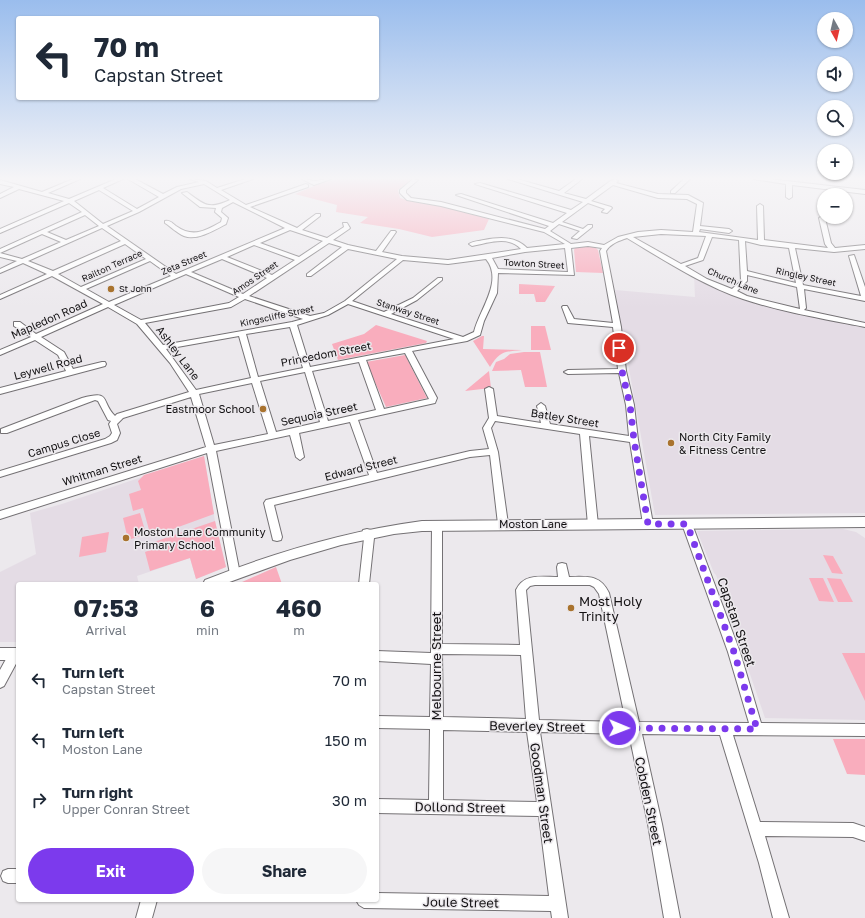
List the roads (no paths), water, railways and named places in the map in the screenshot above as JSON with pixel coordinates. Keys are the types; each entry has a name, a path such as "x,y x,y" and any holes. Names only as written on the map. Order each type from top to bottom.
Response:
{"street":[{"path":"0,231 21,222"},
{"path":"0,251 65,222"},
{"path":"97,222 175,276"},
{"path":"0,271 112,222"},
{"path":"162,228 169,224 183,234 192,236 216,228 224,222"},
{"path":"277,222 297,231 347,247 402,258 448,262 488,257 525,250 592,244 605,247"},
{"path":"297,231 309,222"},
{"path":"508,222 546,232 566,242 569,247"},
{"path":"551,222 584,231"},
{"path":"696,234 698,222"},
{"path":"760,222 761,243"},
{"path":"546,232 555,223"},
{"name":"Amos Street","path":"140,322 231,305 271,277 347,228 345,224"},
{"path":"823,224 828,244 834,250"},
{"path":"575,238 590,226"},
{"path":"697,227 729,232"},
{"name":"Zeta Street","path":"107,305 290,228"},
{"path":"42,232 66,242"},
{"path":"377,254 393,232"},
{"path":"648,524 634,440 630,405 622,371 616,325 603,251 605,247 613,241 627,236 660,232 696,234 792,247 834,250 864,248"},
{"path":"197,241 200,234"},
{"name":"Church Lane","path":"627,236 680,266 732,292 762,303 865,325"},
{"path":"680,266 701,259 709,236"},
{"path":"472,244 507,239 520,243 525,250"},
{"path":"732,292 744,281 742,240"},
{"path":"0,297 125,242"},
{"path":"254,243 299,259"},
{"path":"309,276 347,247"},
{"name":"Towton Street","path":"495,271 572,274 569,247"},
{"path":"792,247 800,286 802,308"},
{"name":"Ashley Lane","path":"0,255 23,261 53,274 140,322 162,347 194,393 211,449 230,579"},
{"path":"852,256 865,298"},
{"path":"223,257 271,277"},
{"path":"464,339 477,333 480,321 494,293 495,271 492,262 488,257"},
{"name":"Kingscliffe Street","path":"162,347 293,324 326,314 347,302 402,258"},
{"name":"Railton Terrace","path":"81,289 150,259"},
{"path":"186,272 243,296 311,319"},
{"name":"Ringley Street","path":"744,272 800,286 865,298"},
{"path":"385,314 415,299 440,279"},
{"name":"Stanway Street","path":"347,302 464,339"},
{"name":"Mapledon Road","path":"0,354 35,336 107,305"},
{"path":"565,307 571,321 616,325"},
{"path":"17,324 61,354 70,372"},
{"path":"293,324 325,424"},
{"path":"242,333 273,436"},
{"name":"Princedom Street","path":"194,393 255,379 464,339"},
{"name":"Sequoia Street","path":"211,449 432,401 432,397 407,349"},
{"path":"361,358 381,412"},
{"name":"Leywell Road","path":"0,391 102,364"},
{"path":"568,372 622,371"},
{"path":"489,389 493,418 487,428 494,452 503,524"},
{"path":"116,419 141,408 194,393"},
{"name":"Campus Close","path":"0,474 108,441 114,438 116,433 113,424 116,419 111,418 101,399 96,398 85,400 4,431"},
{"path":"541,406 546,426"},
{"path":"353,418 374,477"},
{"name":"Batley Street","path":"493,418 634,440"},
{"path":"294,431 300,457"},
{"path":"584,433 593,525"},
{"name":"Whitman Street","path":"0,515 211,449"},
{"name":"Edward Street","path":"277,537 269,503 470,454 494,452"},
{"name":"Moston Lane","path":"218,582 230,579 320,545 367,533 437,525 865,522"},
{"name":"Capstan Street","path":"687,524 734,652 757,729"},
{"name":"Melbourne Street","path":"436,807 437,525"},
{"path":"364,582 369,538 367,533"},
{"path":"562,567 564,581"},
{"name":"Cobden Street","path":"522,595 523,585 528,582 595,582 602,588 655,824 672,918"},
{"name":"Goodman Street","path":"522,595 533,726 559,911"},
{"path":"379,656 526,650"},
{"path":"0,654 16,654"},
{"path":"0,682 16,656"},
{"name":"Beverley Street","path":"379,722 633,728 865,730"},
{"path":"725,729 781,918"},
{"name":"Dollond Street","path":"379,806 544,809"},
{"path":"755,830 853,830 865,834"},
{"name":"Joule Street","path":"379,901 559,911"},
{"path":"144,918 149,902"}],"place":[{"name":"St John","path":"111,289"},
{"name":"Eastmoor School","path":"263,409"},
{"name":"North City Family & Fitness Centre","path":"671,443"},
{"name":"Moston Lane Community Primary School","path":"126,538"},
{"name":"Most Holy Trinity","path":"571,608"}]}
